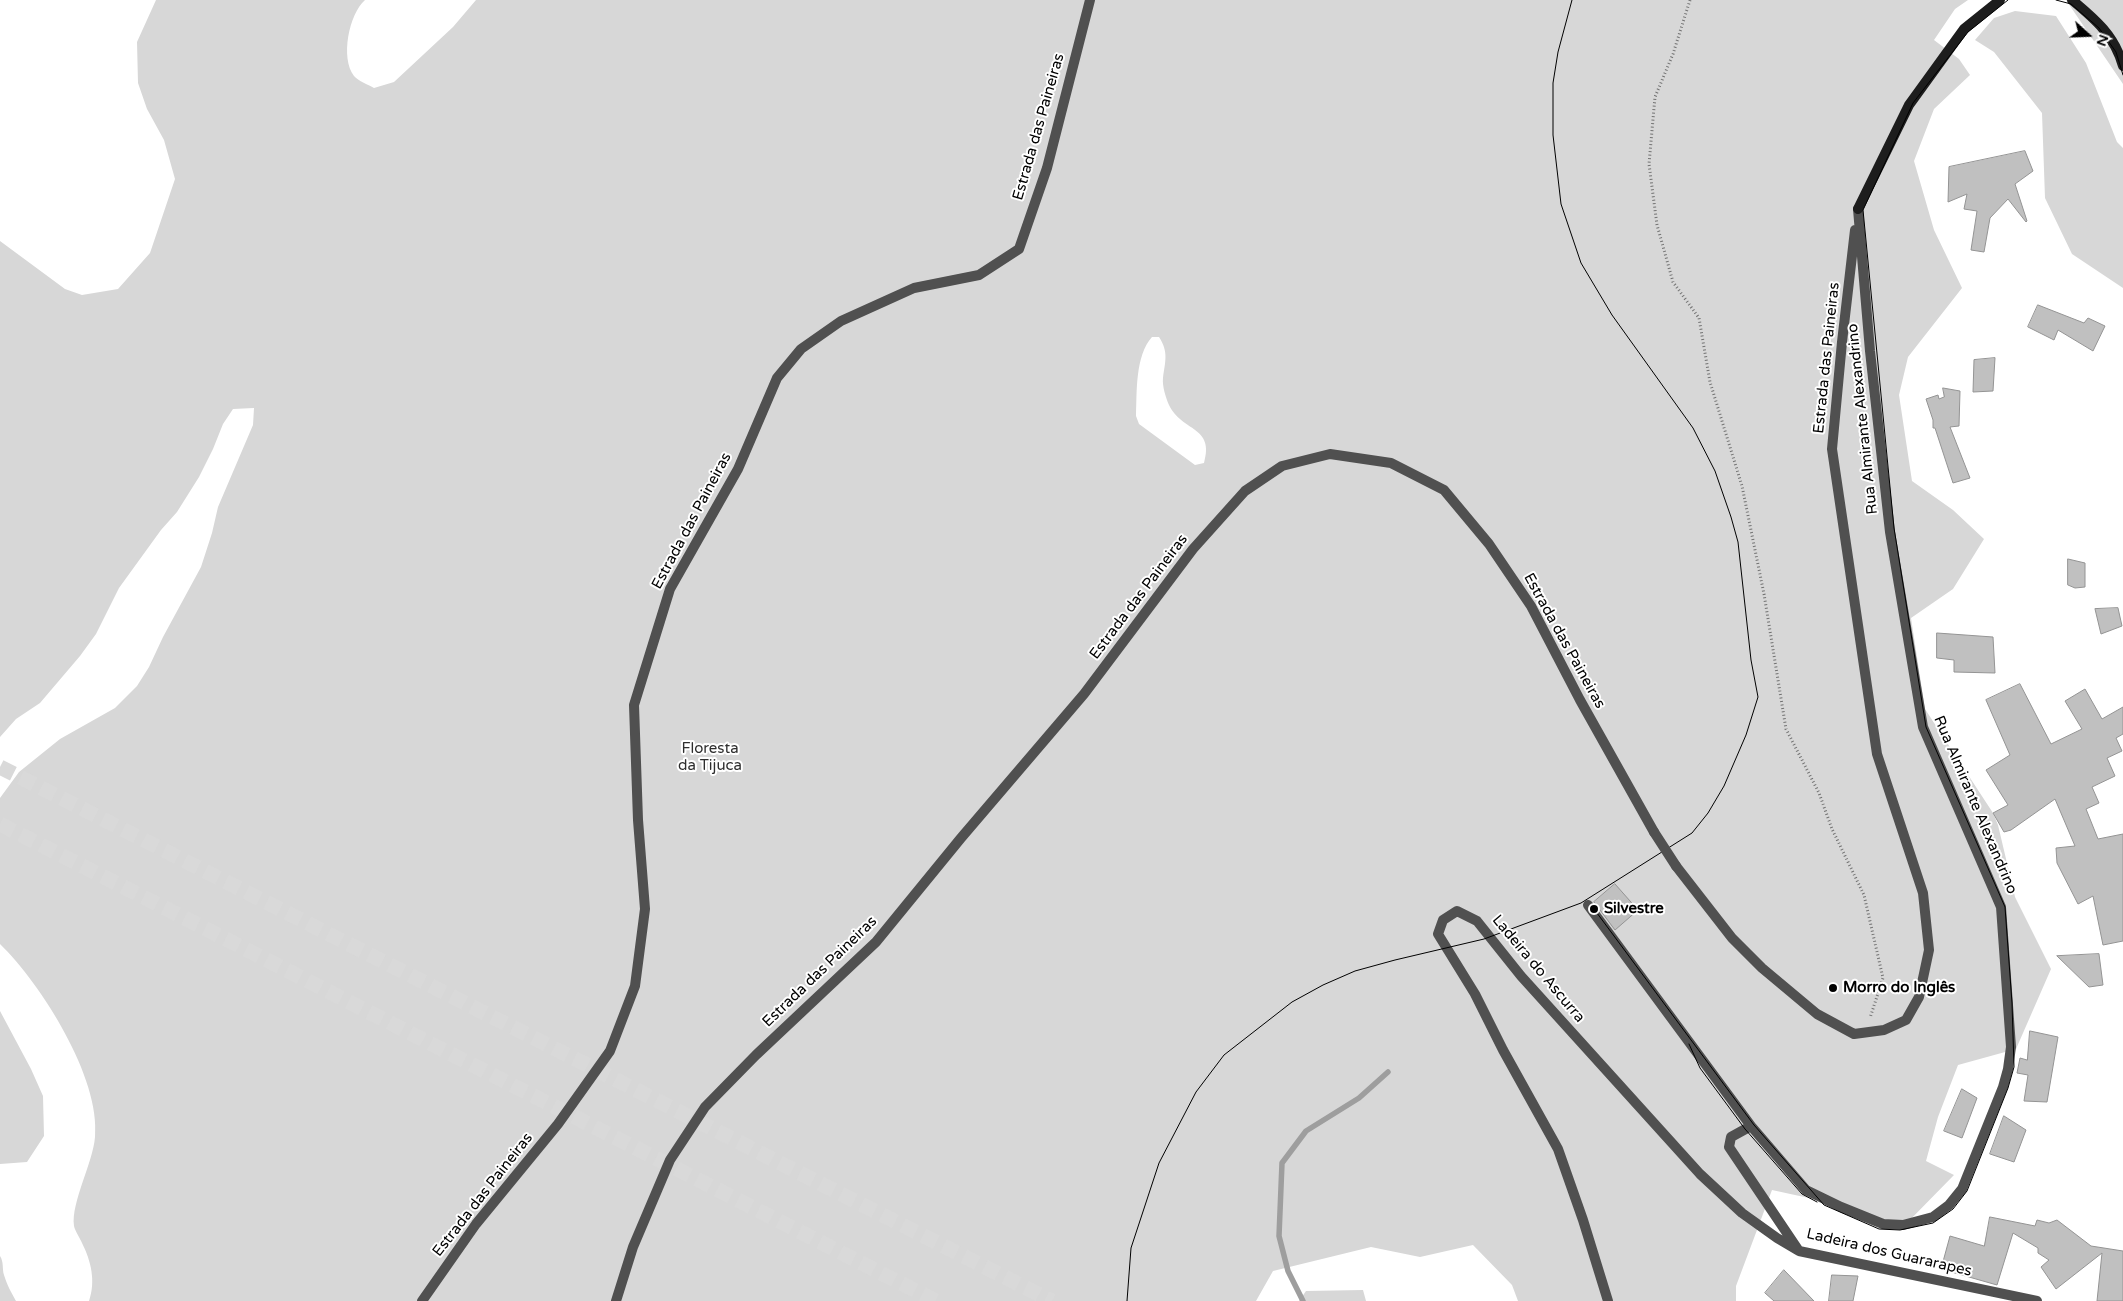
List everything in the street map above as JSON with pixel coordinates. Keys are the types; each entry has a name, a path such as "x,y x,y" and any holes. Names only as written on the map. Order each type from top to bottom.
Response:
{"street":[{"name":"Estrada das Paineiras","path":"422,1301 476,1224 558,1124 610,1051 635,986 645,909 638,820 634,705 670,589 738,469 777,378 801,349 841,321 914,288 979,275 1019,248 1047,168 1090,0"},
{"path":"1858,209 1908,105 1964,29 2000,0"},
{"path":"2072,0 2102,25 2119,51 2123,66"},
{"name":"Estrada das Paineiras","path":"616,1301 633,1247 670,1160 705,1107 756,1055 876,942 961,838 1084,694 1193,549 1245,491 1282,466 1330,454 1390,464 1444,490 1489,544 1531,606 1580,700 1654,832 1676,866 1732,938 1762,968 1817,1014 1854,1034 1884,1030 1906,1020 1919,997 1929,950 1924,893 1878,754 1832,449 1842,342 1858,209"},
{"name":"Rua Almirante Alexandrino","path":"1588,905 1751,1126 1806,1190 1840,1207 1883,1224 1903,1225 1933,1217 1949,1205 1962,1190 2008,1069 2011,1047 2001,907 1923,727 1890,532 1870,351 1858,209"},
{"name":"Ladeira do Ascurra","path":"1608,1301 1584,1220 1558,1149 1503,1050 1475,994 1438,934 1443,920 1457,911 1477,921 1521,976 1700,1174 1742,1212 1798,1251"},
{"name":"Ladeira dos Guararapes","path":"1751,1126 1731,1137 1729,1147 1798,1251 2037,1301"}],"path":[{"path":"1690,0 1673,54 1655,97 1649,164 1657,225 1673,282 1698,318 1710,382 1742,486 1764,594 1786,729 1819,793 1832,829 1864,895 1883,978 1866,1033"}],"green space":[{"name":"Floresta da Tijuca","path":"156,0 365,0 359,7 351,25 348,36 348,58 354,76 374,88 394,82 453,27 476,0 1968,0 1955,9 1934,40 1959,59 1970,75 1934,109 1914,161 1934,230 1962,288 1908,357 1899,395 1912,481 1953,510 1984,539 1953,589 1911,618 1925,709 1993,813 1998,825 2015,897 2051,969 2016,1049 1958,1065 1938,1117 1926,1161 1954,1175 1905,1225 1862,1221 1818,1200 1772,1190 1736,1286 1736,1301 1518,1301 1512,1285 1473,1245 1420,1257 1371,1247 1273,1271 1256,1301 89,1301 92,1271 74,1226 74,1216 95,1137 94,1113 88,1088 65,1033 33,983 0,944 0,798 19,772 60,739 115,708 137,686 149,667 201,567 218,507 253,425 254,408 233,409 223,424 199,477 177,512 161,530 119,588 96,634 40,703 16,719 0,737 0,241 65,289 82,295 118,289 150,253 175,179 164,140 147,109 138,83 137,42","holes":["1152,337 1159,337 1165,352 1163,381 1169,405 1175,414 1196,430 1205,442 1204,463 1195,465 1139,424 1136,416 1137,385 1142,354"]},
{"path":"2066,0 2123,0 2123,84"},
{"path":"2015,11 2056,16 2086,63 2117,142 2123,148 2123,288 2072,254 2045,198 2042,113 1994,52 1975,40 1994,18"},
{"path":"0,1011 43,1096 44,1136 27,1162 0,1164"},
{"path":"0,1256 5,1279 16,1301 0,1301"},
{"path":"1363,1290 1366,1301 1299,1301 1306,1291"}],"building":[{"path":"2025,151 2033,171 2015,184 2027,221 2008,199 1990,218 1984,252 1971,250 1977,211 1964,209 1967,194 1948,202 1949,167"},
{"path":"2038,305 2084,323 2088,318 2105,326 2093,351 2058,330 2054,340 2028,327"},
{"path":"1995,358 1993,391 1973,392 1974,360"},
{"path":"1943,388 1960,391 1959,426 1950,427 1970,478 1953,483 1935,428 1933,428 1933,420 1926,399 1938,395 1939,399 1944,397"},
{"path":"2068,559 2085,563 2085,587 2075,588 2068,585"},
{"path":"2118,608 2122,626 2101,634 2095,609"},
{"path":"1937,633 1993,637 1995,673 1954,672 1954,660 1937,658"},
{"path":"2020,684 2051,744 2082,729 2065,701 2085,689 2102,719 2123,707 2123,734 2116,738 2122,751 2107,758 2115,776 2092,787 2099,803 2086,809 2098,839 2123,834 2123,941 2103,945 2093,896 2078,904 2057,863 2056,848 2075,846 2055,799 2011,830 2004,832 1993,813 2008,805 1986,770 2010,755 1986,700"},
{"path":"1615,884 1638,910 1615,930 1594,902"},
{"path":"2099,954 2103,985 2089,987 2057,956"},
{"path":"2030,1031 2058,1037 2047,1102 2024,1101 2028,1075 2017,1073 2020,1058 2027,1060"},
{"path":"1962,1089 1977,1098 1962,1138 1944,1131"},
{"path":"2004,1116 2026,1130 2014,1162 1990,1154"},
{"path":"1990,1217 2035,1226 2037,1220 2049,1223 2057,1220 2091,1246 2123,1251 2123,1301 2097,1301 2102,1253 2056,1289 2041,1267 2049,1260 2038,1253 2038,1248 2013,1233 1997,1285 1941,1269 1950,1236 1984,1246"},
{"path":"1784,1270 1814,1301 1774,1301 1765,1293"},
{"path":"1832,1275 1858,1276 1853,1301 1829,1301"}],"waterway":[{"path":"1303,1301 1288,1271 1279,1236 1282,1163 1306,1131 1359,1098 1388,1072"}],"tunnel":[{"path":"0,767 1052,1301"},
{"path":"0,824 936,1301"}],"tram line":[{"path":"1127,1301 1131,1248 1159,1163 1196,1092 1224,1055 1292,1002 1323,985 1355,971 1484,939 1581,903 1692,833 1708,813 1724,786 1746,735 1758,697 1751,660 1738,542 1715,471 1693,428 1612,315 1581,263 1561,204 1553,135 1553,83 1558,52 1572,0"},
{"path":"1594,909 1754,1125 1824,1205 1879,1229 1900,1230 1933,1223 1953,1209 1967,1191 2008,1088 2014,1067 2012,1003 2005,907 1926,727 1894,528 1863,210 1913,103 1968,32 2008,0"},
{"path":"2056,0 2071,4 2099,28 2116,52 2123,75"},
{"path":"1689,1044 1700,1068 1745,1129 1802,1194 1817,1202"}],"place":[{"name":"Silvestre","path":"1594,909"},
{"name":"Morro do Inglês","path":"1833,988"}]}
